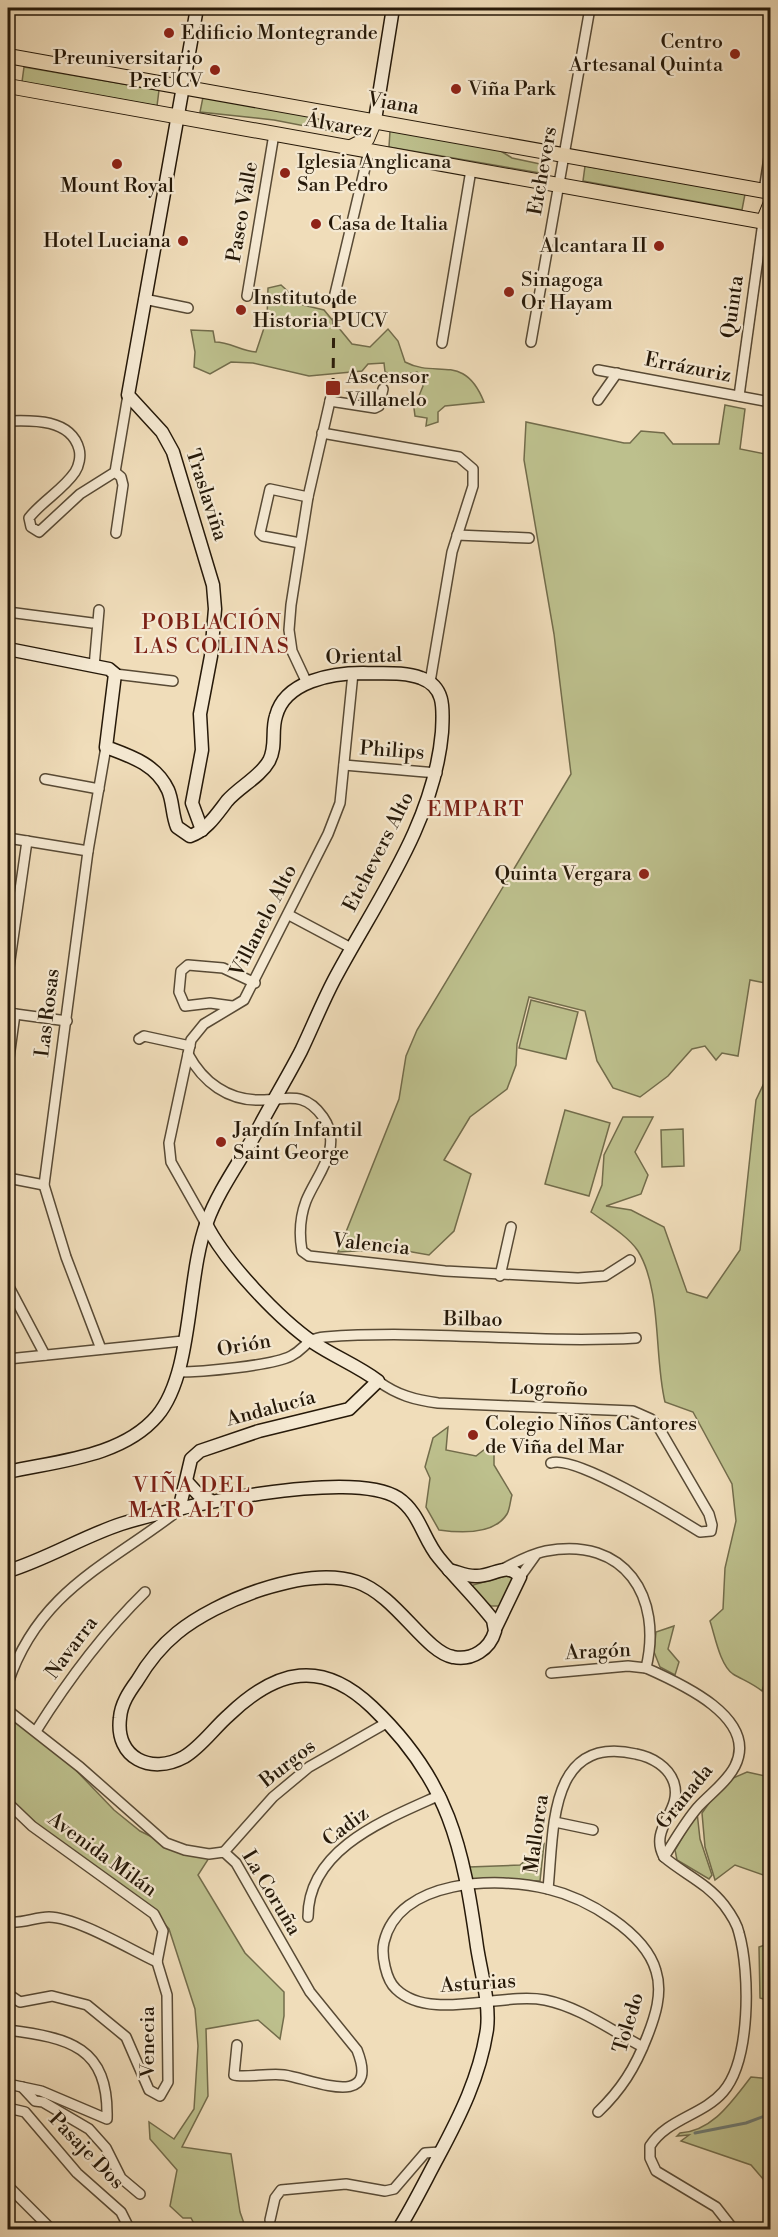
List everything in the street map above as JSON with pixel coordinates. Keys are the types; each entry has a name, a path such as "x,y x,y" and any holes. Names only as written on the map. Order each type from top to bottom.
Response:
{"main road":[{"name":"Viana","path":"8,56 767,191"},
{"name":"Álvarez","path":"8,86 767,223"},
{"path":"348,147 359,146 367,139 375,120"},
{"path":"767,223 771,205"}],"street":[{"path":"8,421 58,426 69,431 77,441 80,455 76,471 29,518 31,527 37,532 41,531 80,494 115,472 197,8"},
{"path":"375,120 393,8"},
{"name":"Etchevers","path":"531,342 590,8"},
{"name":"Paseo Valle","path":"247,296 274,134"},
{"path":"334,298 369,151"},
{"path":"767,191 771,151"},
{"path":"442,343 471,170"},
{"name":"Quinta","path":"739,396 767,223"},
{"path":"144,299 188,308"},
{"name":"Errázuriz","path":"598,370 771,402"},
{"path":"598,400 617,373"},
{"path":"307,683 292,651 289,630 308,497 333,388"},
{"path":"330,401 375,408 380,406 383,389"},
{"name":"Traslaviña","path":"128,395 162,432 173,452 213,585 215,609 211,656 200,714 202,750 192,803 202,830"},
{"path":"322,433 459,457 473,469 473,486 457,535 430,682"},
{"path":"115,472 121,477 123,485 116,533"},
{"path":"300,543 262,536 260,533 270,489 308,497"},
{"path":"457,535 529,538"},
{"path":"94,666 99,610"},
{"path":"8,612 92,623"},
{"path":"8,649 109,669 115,674 173,681"},
{"name":"Oriental","path":"202,830 230,797 265,768 274,749 274,727 279,707 307,683 336,674 352,673 412,675 430,682"},
{"name":"Villanelo Alto","path":"206,1224 171,1162 169,1143 189,1050 204,1024 244,1000 289,915 340,803 352,673"},
{"name":"Las Rosas","path":"101,1349 66,1257 44,1185 88,851 106,747 115,674"},
{"name":"Etchevers Alto","path":"8,1472 86,1455 117,1444 133,1436 156,1417 168,1399 178,1372 206,1224 275,1098 351,948 420,820 437,773 443,702 441,694 430,682"},
{"path":"106,747 140,760 161,779 168,789 175,821 180,831 190,836 202,830"},
{"name":"Philips","path":"344,765 437,773"},
{"path":"45,779 99,789"},
{"path":"8,838 88,851"},
{"path":"8,974 27,841"},
{"path":"289,915 351,948"},
{"path":"232,1006 210,1003 185,1006 179,992 182,971 188,965 212,966 255,982"},
{"path":"8,1065 11,1013 67,1021"},
{"path":"140,1039 144,1036 189,1050 196,1068 218,1089 234,1097 275,1098"},
{"name":"Valencia","path":"275,1098 294,1096 311,1104 330,1130 328,1160 305,1202 301,1221 302,1251 309,1256 501,1276 578,1278 605,1276 630,1260"},
{"path":"8,1178 44,1185"},
{"name":"Logroño","path":"206,1224 220,1248 274,1309 309,1339 393,1392 415,1400 438,1403 633,1411 642,1414 659,1428 711,1520 711,1531 700,1532 608,1480 565,1463 557,1461 551,1463"},
{"path":"501,1276 511,1227"},
{"path":"8,1286 45,1354"},
{"name":"Bilbao","path":"309,1339 358,1335 527,1340 636,1338"},
{"name":"Orión","path":"178,1372 198,1372 290,1356 309,1339"},
{"path":"8,1359 183,1341"},
{"name":"Andalucía","path":"179,1510 191,1460 200,1451 259,1431 349,1409 378,1381"},
{"path":"187,1482 198,1494 210,1500"},
{"path":"8,1571 120,1525 210,1500 292,1491 350,1488 381,1490 400,1499 411,1509 437,1556 484,1608 496,1627"},
{"path":"8,1683 16,1663 46,1614 70,1587 97,1565 179,1510"},
{"path":"449,1570 473,1576 503,1569 544,1551 578,1550 600,1555 622,1567 644,1594 649,1610 651,1634 646,1668"},
{"path":"398,2229 468,2099 480,2063 487,2027 468,1883 460,1847 440,1795 417,1756 388,1722 351,1688 326,1677 310,1675 286,1678 264,1688 229,1714 191,1752 170,1763 146,1764 135,1758 126,1749 119,1721 122,1708 140,1675 178,1632 225,1604 298,1580 326,1576 354,1581 375,1590 390,1600 440,1651 448,1656 475,1655 487,1647 494,1637 496,1627 506,1611 520,1578 535,1556"},
{"path":"503,1569 513,1570 520,1578"},
{"path":"465,1588 473,1576"},
{"name":"Navarra","path":"36,1731 85,1656 110,1626 145,1592"},
{"path":"484,1608 506,1611"},
{"name":"Aragón","path":"551,1673 620,1666 646,1668"},
{"name":"Granada","path":"646,1668 670,1679 717,1709 736,1729 741,1744 735,1766 692,1814 664,1857 708,1886 731,1915 739,1930 745,1959 742,2045 736,2069 728,2085 711,2102 662,2132 650,2146 650,2158 656,2171 716,2207 734,2229"},
{"name":"La Coruña","path":"8,1706 10,1712 36,1731 166,1843 185,1850 209,1854 224,1852 236,1863 260,1901 310,1992 357,2050 362,2061 362,2075 358,2083 351,2088 341,2089 285,2075 263,2073 246,2075 241,2078 234,2075 237,2045"},
{"name":"Burgos","path":"224,1852 273,1797 309,1767 388,1722"},
{"name":"Mallorca","path":"548,1889 558,1796 574,1766 594,1754 609,1751 640,1755 656,1760 675,1784 675,1797 658,1838 664,1857"},
{"name":"Cadiz","path":"308,1917 308,1902 313,1884 325,1865 359,1836 385,1820 440,1795"},
{"name":"Avenida Milán","path":"8,1803 32,1826 154,1914 163,1931 157,1962"},
{"path":"555,1822 593,1830"},
{"name":"Toledo","path":"468,1883 548,1889 584,1901 611,1918 644,1949 656,1971 659,1994 643,2047 621,2089 598,2112"},
{"name":"Asturias","path":"468,1883 413,1902 396,1915 388,1927 383,1948 386,1969 395,1989 416,2002 439,2006 518,1998 546,2000 582,2014 643,2047"},
{"path":"8,1922 23,1923 48,1917 68,1920 157,1962"},
{"name":"Venecia","path":"8,1994 20,2002 52,1996 87,2005 126,2037 149,2090 160,2096 168,2082 167,1995 157,1962"},
{"path":"8,2030 58,2039 86,2050 99,2068 103,2079 108,2099 107,2119 41,2091 8,2084"},
{"path":"22,2087 35,2101 43,2102 89,2129 105,2148 121,2178 140,2194"},
{"name":"Pasaje Dos","path":"8,2108 25,2112 77,2173 121,2212 130,2229"},
{"path":"270,2220 275,2198 281,2190 346,2184 385,2191 394,2189 426,2153 440,2152"},
{"path":"8,2186 52,2229"}],"green space":[{"path":"24,67 159,90 157,106 22,82"},
{"path":"203,97 345,121 348,128 346,134 274,120 200,112"},
{"path":"390,131 496,148 512,158 545,165 540,173 389,147"},
{"path":"585,166 745,194 742,210 583,181"},
{"path":"281,285 303,305 324,310 352,344 370,347 388,329 398,341 405,362 417,367 459,372 468,377 484,402 445,406 438,412 438,422 426,426 427,418 415,416 414,408 423,386 417,372 397,376 385,372 384,363 368,364 362,371 309,376 253,363 231,362 210,374 194,367 195,352 191,330 213,331 215,342 256,352 267,319 268,288"},
{"name":"Quinta Vergara","path":"725,405 745,409 740,449 770,455 770,984 750,980 738,1056 722,1053 716,1060 705,1046 692,1049 668,1076 640,1097 613,1088 597,1061 585,1011 529,997 517,1044 516,1065 507,1089 470,1117 444,1160 471,1174 454,1231 429,1255 395,1249 338,1252 399,1099 406,1056 417,1030 571,774 554,634 524,460 526,422 624,443 630,443 641,431 664,433 673,444 719,444"},
{"path":"531,1000 578,1012 566,1059 519,1048"},
{"path":"770,1051 770,1683 766,1678 762,1691 728,1670 721,1657 710,1621 723,1609 725,1568 736,1521 732,1484 693,1412 665,1402 651,1285 638,1251 623,1235 591,1212 602,1185 604,1155 623,1117 653,1117 635,1152 648,1175 641,1194 606,1206 631,1210 664,1227 687,1292 707,1298 740,1250 756,1100 764,1083"},
{"path":"565,1110 610,1123 589,1196 545,1184"},
{"path":"683,1129 684,1166 662,1167 661,1130"},
{"path":"448,1427 446,1450 476,1456 494,1442 494,1465 512,1495 507,1514 494,1526 466,1532 439,1530 426,1507 430,1478 425,1467 433,1438"},
{"path":"509,1575 515,1578 502,1606 491,1606 471,1590 473,1585"},
{"path":"674,1626 668,1649 679,1662 675,1675 660,1667 654,1652 656,1632"},
{"path":"8,1713 69,1763 114,1810 140,1831 170,1846 209,1858 198,1875 245,1953 284,1992 284,2016 280,2039 258,2020 206,2029 208,2096 182,2147 231,2154 240,2212 246,2229 197,2229 191,2218 183,2218 170,2206 177,2170 150,2139 149,2122 174,2139 194,2109 198,2046 195,2009 169,1929 145,1903 36,1825 8,1801"},
{"path":"747,1772 770,1777 770,1887 766,1876 735,1865 715,1880 705,1847 702,1813 724,1782"},
{"path":"697,1812 700,1839 712,1875 709,1879 677,1860 675,1850"},
{"path":"544,1844 540,1881 471,1880 469,1867 520,1865"},
{"path":"770,1943 770,2001 760,1998 759,1947"},
{"path":"751,2077 770,2079 770,2187 751,2165 681,2141 689,2135 677,2136 712,2121 729,2105"}],"waterway":[{"path":"695,2133 746,2123 770,2114"}],"railway":[{"path":"333,388 334,298"}],"place":[{"name":"Edificio Montegrande","path":"169,33"},
{"name":"Centro Artesanal Quinta","path":"735,54"},
{"name":"Preuniversitario PreUCV","path":"215,70"},
{"name":"Viña Park","path":"456,89"},
{"name":"Mount Royal","path":"117,164"},
{"name":"Iglesia Anglicana San Pedro","path":"285,173"},
{"name":"Casa de Italia","path":"316,224"},
{"name":"Hotel Luciana","path":"183,241"},
{"name":"Alcantara II","path":"659,246"},
{"name":"Sinagoga Or Hayam","path":"509,292"},
{"name":"Instituto de Historia PUCV","path":"241,310"},
{"name":"Ascensor Villanelo","path":"333,388"},
{"name":"Quinta Vergara","path":"644,874"},
{"name":"Jardín Infantil Saint George","path":"221,1142"},
{"name":"Colegio Niños Cantores de Viña del Mar","path":"473,1435"}],"district":[{"name":"POBLACIÓN LAS COLINAS","path":"212,635"},
{"name":"EMPART","path":"476,810"},
{"name":"VIÑA DEL MAR ALTO","path":"192,1498"}]}
